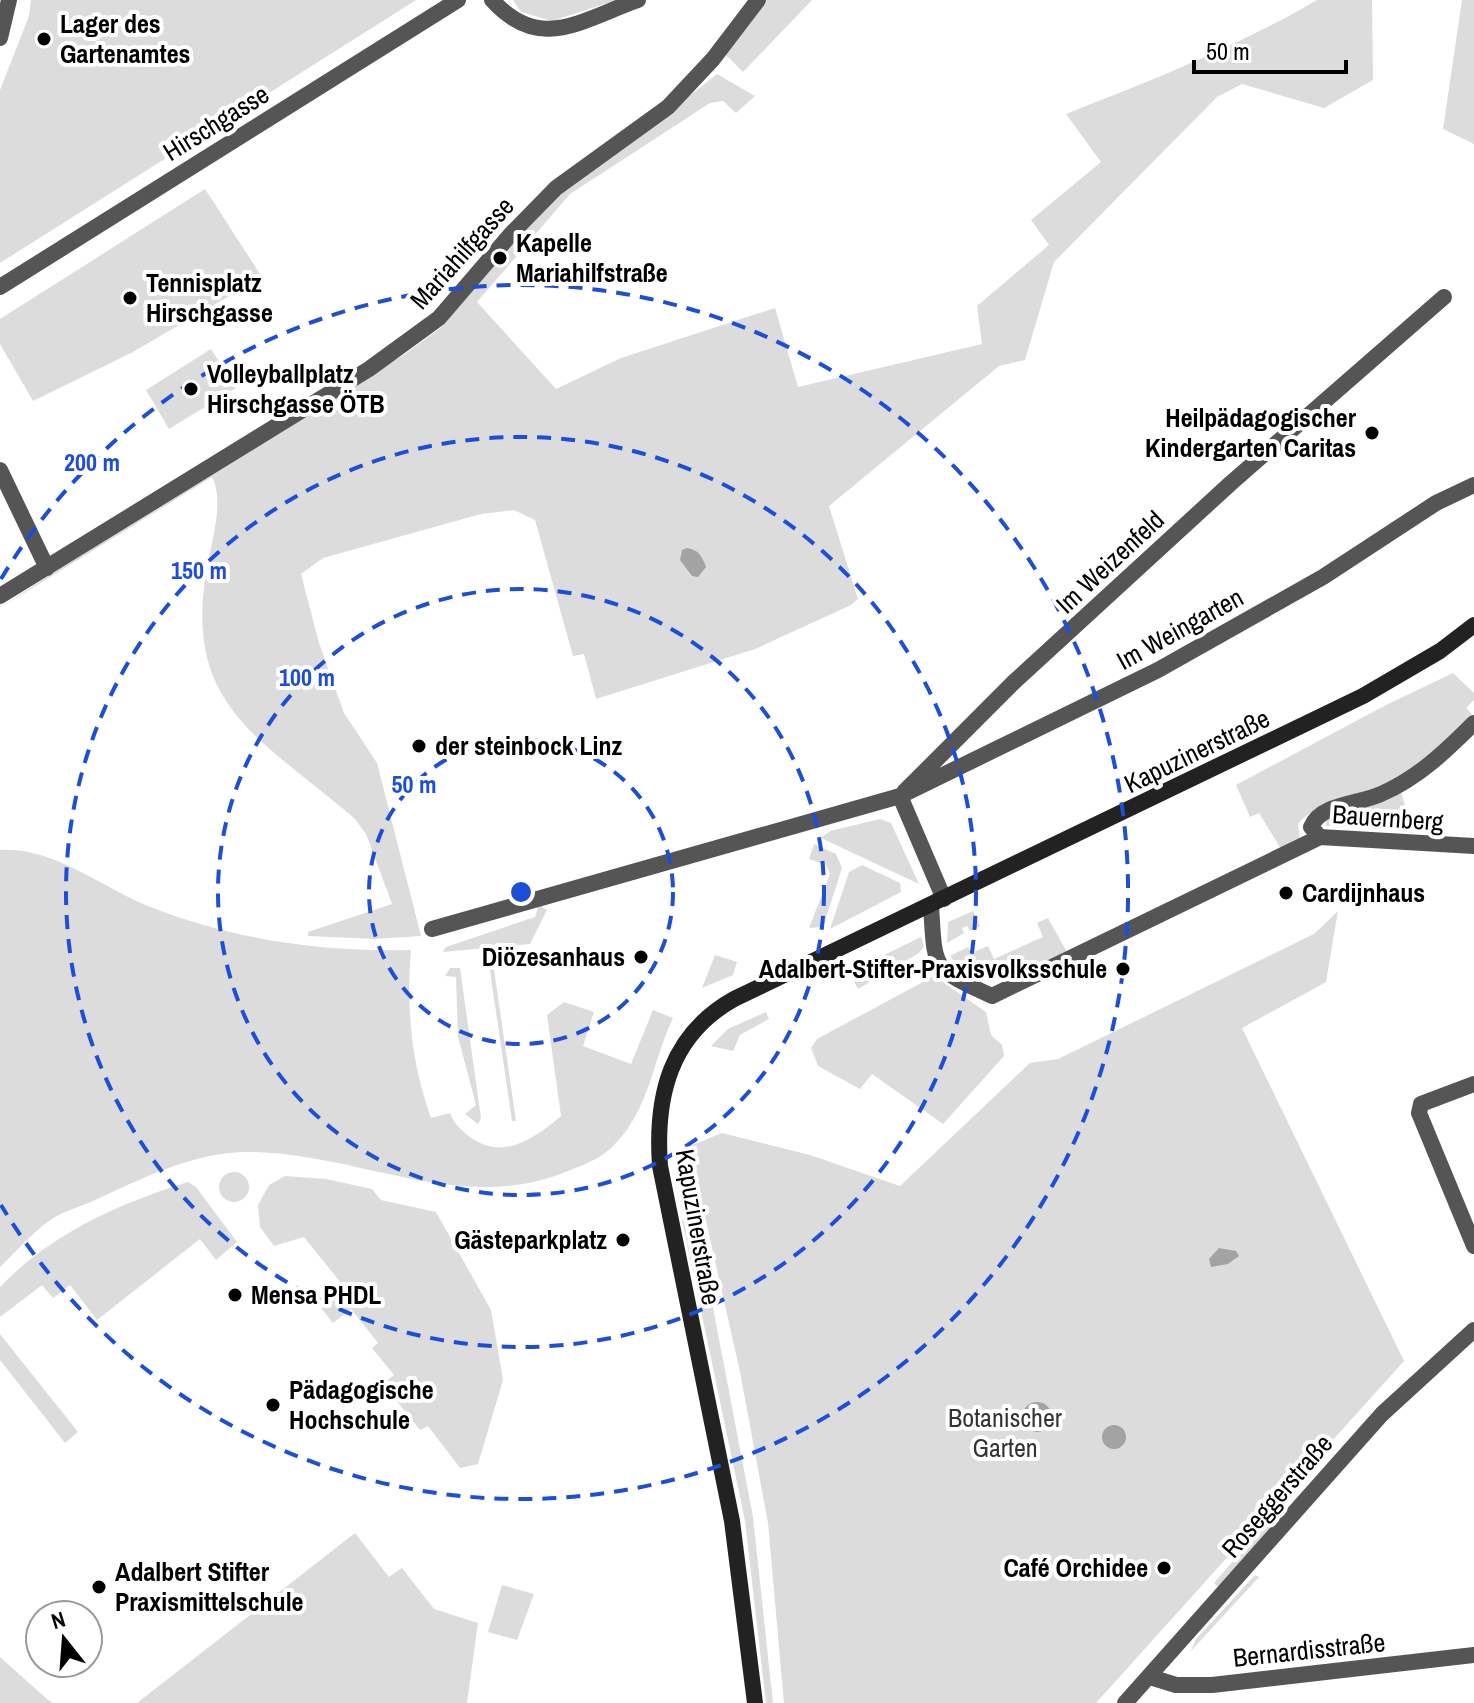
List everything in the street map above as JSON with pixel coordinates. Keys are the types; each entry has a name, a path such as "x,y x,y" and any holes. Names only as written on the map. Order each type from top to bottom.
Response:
{"street":[{"path":"0,38 9,0"},
{"name":"Hirschgasse","path":"0,287 458,0"},
{"path":"492,0 506,15 526,28 548,31 638,0"},
{"name":"Mariahilfgasse","path":"0,596 369,369 420,334 455,302 511,234 556,188 677,99 758,0"},
{"name":"Im Weizenfeld","path":"900,796 1026,672 1231,483 1444,297"},
{"path":"0,470 47,568"},
{"name":"Im Weingarten","path":"900,796 1158,670 1323,577 1436,503 1474,485"},
{"name":"Kapuzinerstraße","path":"755,1703 732,1521 660,1166 659,1121 664,1096 682,1045 713,1011 1363,696 1440,651 1474,625"},
{"name":"Bauernberg","path":"1474,723 1427,768 1402,783 1321,815 1311,827 1320,837 1474,846"},
{"path":"432,929 900,796 938,902 932,949 939,966 992,996 1320,837"},
{"path":"1474,1084 1430,1099 1421,1104 1419,1113 1474,1246"},
{"name":"Roseggerstraße","path":"1125,1703 1382,1414 1474,1330"},
{"name":"Bernardisstraße","path":"1150,1677 1176,1685 1212,1685 1474,1655"}],"green space":[{"path":"31,0 416,0 0,263 0,90 29,16"},
{"path":"513,0 617,0 552,21 521,12"},
{"path":"766,0 812,0 743,72 723,52 743,24"},
{"path":"1317,0 1372,0 1373,80 1324,108 1242,84 1217,97 1054,262 1025,360 999,366 829,506 858,599 851,605 755,649 596,699 584,654 573,656 535,520 514,510 481,514 323,558 301,574 319,643 344,713 377,763 421,936 375,939 308,936 308,932 392,904 366,834 355,819 259,739 235,713 217,685 206,651 202,611 217,507 212,477 0,608 153,506 405,354 443,326 494,264 501,268 508,261 501,254 559,192 643,133 717,74 755,96 736,113 723,101 710,103 570,194 477,302 556,389 621,358 775,308 798,387 982,344 977,306 1049,245 1031,220 1101,162 1066,114 1225,48"},
{"path":"1462,0 1474,0 1474,144 1443,129"},
{"name":"Tennisplatz Hirschgasse","path":"205,189 262,277 131,353 33,401 0,344 0,319"},
{"name":"Volleyballplatz Hirschgasse ÖTB","path":"211,349 236,388 169,429 146,390"},
{"path":"1453,673 1474,693 1474,700 1466,708 1472,714 1420,765 1382,788 1327,805 1306,816 1298,824 1300,840 1281,849 1259,813 1250,817 1236,785"},
{"path":"1401,792 1413,833 1366,823 1326,826 1326,818"},
{"path":"880,819 891,823 919,884 821,838 830,831"},
{"path":"814,844 836,854 842,868 823,927 809,928 830,874 826,865 809,859"},
{"path":"0,850 40,855 153,908 248,936 345,949 411,950 409,993 412,1035 431,1118 450,1113 470,1137 494,1147 506,1147 529,1139 561,1116 547,1015 564,1002 594,1012 583,1046 631,1064 653,1010 673,1018 642,1103 624,1134 600,1156 563,1173 523,1184 484,1187 406,1178 288,1155 227,1153 168,1168 59,1215 36,1232 0,1267"},
{"path":"862,865 900,883 901,892 830,929 849,872"},
{"path":"539,905 547,910 530,944 443,952 446,947 535,917"},
{"path":"973,911 980,926 970,931 967,926 962,928 964,933 947,943 948,922"},
{"name":"Botanischer Garten","path":"1338,911 1326,982 1242,1028 1404,1361 1096,1703 784,1703 768,1523 740,1372 706,1221 689,1209 680,1150 722,1133 810,1155 900,1186 1030,1063 1058,1059 1314,934"},
{"path":"1048,918 1067,952 1039,966 1036,960 985,978 955,962 950,956 968,947 971,953 988,946 994,959 1043,937 1037,923"},
{"path":"921,937 924,946 919,953 858,989 849,972"},
{"path":"715,955 737,962 733,975 702,988"},
{"path":"493,963 516,1121 512,1121 489,964"},
{"path":"450,968 460,968 481,1118 478,1124 465,1114 476,1105 458,1037 456,977 445,976"},
{"path":"934,976 986,1012 991,1035 1002,1045 1004,1056 943,1124 872,1074 860,1089 818,1066 811,1048 817,1039"},
{"path":"766,1012 769,1019 740,1035 733,1051 711,1046 728,1029"},
{"path":"234,1172 245,1176 249,1187 245,1198 234,1202 223,1198 219,1187 223,1176"},
{"path":"285,1176 326,1179 372,1189 381,1200 436,1212 491,1310 503,1380 478,1464 460,1468 428,1426 420,1430 383,1384 394,1375 372,1348 378,1343 351,1309 333,1323 321,1308 345,1288 304,1237 274,1246 260,1227 258,1205 269,1185"},
{"path":"188,1182 196,1187 237,1242 216,1260 200,1239 97,1320 70,1285 53,1298 42,1285 0,1317 0,1287 41,1251 87,1222 136,1200"},
{"path":"682,1220 698,1229 753,1517 773,1703 766,1703 745,1521"},
{"path":"0,1334 78,1432 65,1443 0,1360"},
{"path":"1269,1520 1274,1525 1218,1587 1214,1583"},
{"path":"355,1533 389,1577 402,1568 434,1609 478,1623 467,1703 137,1703"},
{"path":"1255,1575 1259,1577 1191,1651 1196,1639"},
{"path":"502,1585 534,1594 517,1640 488,1632"},
{"path":"0,1657 53,1703 0,1703"}],"shaded area":[{"path":"687,548 697,552 705,563 706,567 698,577 692,576 680,560 682,550"},
{"path":"1219,1248 1236,1251 1239,1256 1228,1264 1211,1267 1209,1259"},
{"path":"1037,1402 1048,1406 1052,1417 1048,1428 1037,1432 1026,1428 1022,1417 1026,1406"},
{"path":"1114,1425 1125,1432 1126,1437 1119,1448 1114,1449 1103,1442 1102,1437 1109,1426"}],"place":[{"name":"Lager des Gartenamtes","path":"44,39"},
{"name":"Kapelle Mariahilfstraße","path":"500,258"},
{"name":"Tennisplatz Hirschgasse","path":"130,298"},
{"name":"Volleyballplatz Hirschgasse ÖTB","path":"191,389"},
{"name":"Heilpädagogischer Kindergarten Caritas","path":"1372,433"},
{"name":"der steinbock Linz","path":"419,746"},
{"name":"Cardijnhaus","path":"1286,893"},
{"name":"Diözesanhaus","path":"641,957"},
{"name":"Adalbert-Stifter-Praxisvolksschule","path":"1123,969"},
{"name":"Gästeparkplatz","path":"623,1240"},
{"name":"Mensa PHDL","path":"235,1295"},
{"name":"Pädagogische Hochschule","path":"273,1405"},
{"name":"Café Orchidee","path":"1164,1568"},
{"name":"Adalbert Stifter Praxismittelschule","path":"99,1587"}]}
